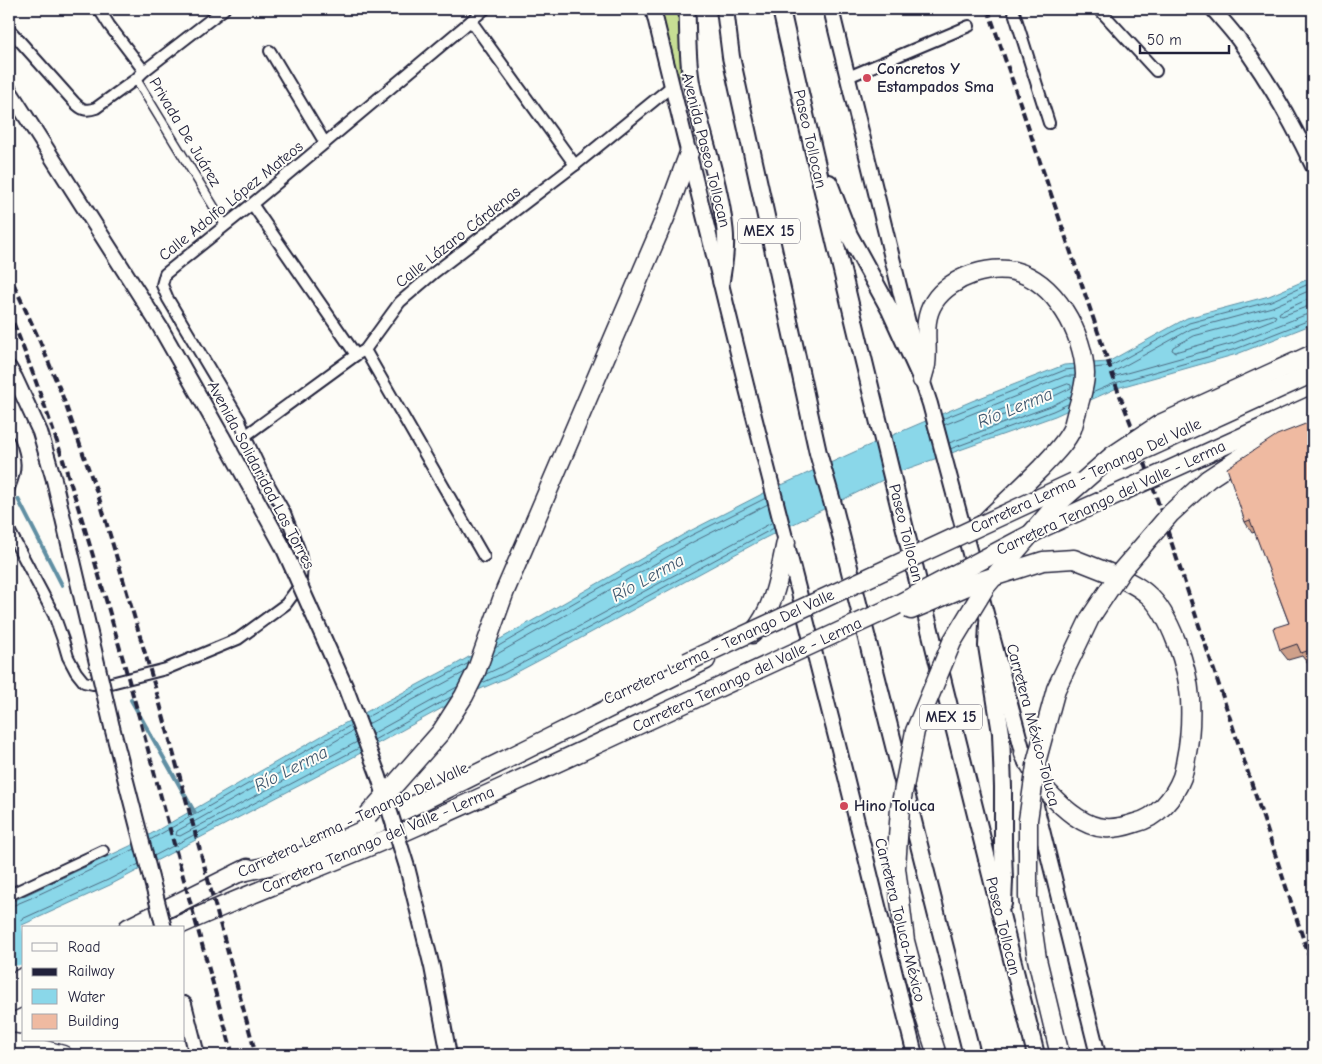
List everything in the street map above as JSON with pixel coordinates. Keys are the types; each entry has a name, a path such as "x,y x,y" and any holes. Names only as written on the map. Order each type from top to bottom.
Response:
{"highway":[{"name":"MEX 15","path":"725,9 731,57 818,453 834,508 972,1055"},
{"name":"Paseo Tollocan","path":"781,9 808,133 1002,924 1036,1055"},
{"path":"808,133 849,235 890,310 922,380"},
{"path":"368,815 441,732 464,696 476,672 505,591 665,218 689,153"},
{"path":"922,380 926,366 927,320 934,302 959,280 980,272 1003,269 1014,271 1042,285 1063,308 1071,322 1083,357 1085,374 1083,391 1072,429 1059,448 983,523"},
{"path":"937,1055 905,941 896,868 900,808 915,730 952,642 986,586 1055,506 1112,456 1160,424 1313,354"},
{"name":"Carretera Lerma - Tenango Del Valle","path":"132,926 238,873 368,815 983,523 1313,372"},
{"name":"Carretera Tenango del Valle - Lerma","path":"177,926 219,907 418,826 893,607 1044,527 1313,405"},
{"path":"1060,1055 1037,959 1028,897 1028,820 1037,758 1056,689 1090,618 1122,570 1171,513 1208,479 1270,439 1313,418"},
{"path":"238,873 290,860 342,840 728,650 752,634 761,623 775,593 786,538"},
{"path":"893,607 911,610 978,582 1043,561 1058,559 1074,559 1128,581 1148,594 1161,610 1170,626 1182,658 1190,697 1188,749 1182,776 1171,797 1161,810 1142,822 1123,826 1104,828 1088,824 1069,812 1048,792 1024,754"},
{"path":"988,624 987,646 1001,733 1004,880 1002,924"},
{"path":"9,984 22,978"},
{"path":"9,1002 22,997"},
{"path":"9,1042 63,1055"}],"main road":[{"name":"Avenida Paseo Tollocan","path":"653,9 769,473"},
{"path":"687,9 691,84 717,188 725,230 725,255 721,283"},
{"path":"832,9 922,380"},
{"path":"1213,9 1237,38 1262,74 1313,166"},
{"name":"Avenida Solidaridad Las Torres","path":"9,90 160,327 283,547 345,686 379,777 407,867 432,967 449,1055"},
{"path":"9,368 40,432 54,480 112,727 163,926"},
{"name":"Carretera México-Toluca","path":"922,380 1024,754 1098,1055"},
{"name":"Carretera Toluca-México","path":"769,473 915,1055"},
{"path":"185,1008 197,1055"}],"street":[{"path":"99,9 144,70"},
{"path":"9,29 74,102 83,110 90,110 96,108 136,78 224,9"},
{"name":"Calle Adolfo López Mateos","path":"9,530 54,615 68,657 84,682 107,684 166,669 238,639 286,604 297,589 302,578 300,549 285,513 264,476 245,436 240,420 168,299 162,286 165,274 486,9"},
{"path":"1013,9 1049,123"},
{"path":"1099,9 1156,71"},
{"path":"471,21 575,165"},
{"path":"848,77 969,26"},
{"path":"270,51 325,143"},
{"name":"Privada De Juárez","path":"136,78 225,225"},
{"name":"Calle Lázaro Cárdenas","path":"245,436 365,350 400,302 414,289 575,165 672,86"},
{"path":"252,204 356,356"},
{"path":"365,350 484,556"},
{"path":"9,442 15,464 14,476 9,488"},
{"path":"9,895 103,851"}],"green space":[{"path":"661,9 680,9 682,44 679,80"}],"water":[{"name":"Río Lerma","path":"1313,277 1313,324 1237,354 1117,388 1055,416 901,471 765,538 506,678 464,696 346,761 110,885 9,931 9,903 130,846 332,730 453,666 688,532 764,493 972,401 1064,365 1108,362 1187,318 1269,296"}],"building":[{"path":"1313,421 1313,649 1301,653 1297,644 1280,650 1273,628 1289,623 1250,520 1245,522 1227,468 1277,435"}],"waterway":[{"path":"18,499 62,585"},
{"path":"131,700 195,813"},
{"path":"9,916 17,955"}],"railway":[{"path":"988,9 1117,388 1145,463 1313,968"},
{"path":"9,274 61,392 99,498 158,697 256,1055"},
{"path":"9,312 46,410 79,510 138,713 233,1055"}],"place":[{"name":"Concretos Y Estampados Sma","path":"867,78"},
{"name":"Hino Toluca","path":"844,806"}]}
